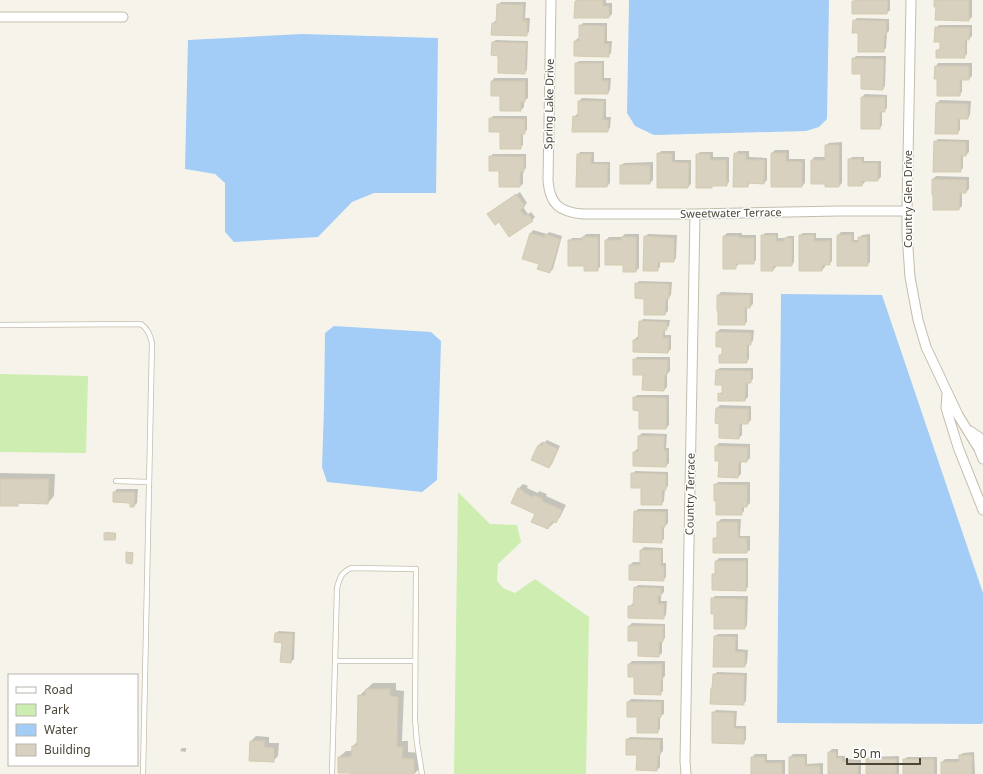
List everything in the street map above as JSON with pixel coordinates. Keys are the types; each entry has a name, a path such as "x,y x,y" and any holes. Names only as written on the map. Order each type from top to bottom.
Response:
{"street":[{"name":"Spring Lake Drive","path":"551,0 548,181 551,197 558,206"},
{"name":"Country Glen Drive","path":"911,0 907,211 910,277 918,320 926,347 958,415 979,449 983,459"},
{"path":"0,17 123,17"},
{"name":"Sweetwater Terrace","path":"558,206 562,210 573,213 695,214 907,211"},
{"name":"Country Terrace","path":"686,774 685,761 695,214"},
{"name":"Country Glen Drive","path":"947,391 946,408 958,447 983,510"},
{"name":"Country Glen Drive","path":"967,429 979,437 983,443"}],"lane":[{"path":"0,325 141,324 148,330 152,343 143,774"},
{"path":"116,481 149,482"},
{"path":"332,774 337,588 340,577 344,572 351,568 416,569 415,719 422,774"},
{"path":"335,661 415,661"}],"green space":[{"path":"0,374 88,376 86,453 0,452"},
{"path":"458,492 490,524 517,525 521,542 498,564 497,581 503,588 515,593 535,579 589,617 586,774 454,774"}],"water":[{"path":"629,0 829,0 827,119 819,127 806,131 654,135 635,126 627,113"},
{"path":"302,34 438,38 436,193 374,193 352,202 318,237 234,242 225,232 225,183 215,174 185,169 188,40"},
{"path":"781,294 882,295 983,593 983,723 981,724 777,723"},
{"path":"334,326 431,332 441,341 437,480 422,492 327,482 322,467 325,333"}],"building":[{"path":"603,0 603,6 609,6 609,18 574,18 575,1"},
{"path":"888,0 887,14 852,14 852,1"},
{"path":"934,0 969,0 969,21 935,20 936,7 934,7"},
{"path":"497,4 523,5 523,21 527,21 527,36 491,35 492,23 496,23"},
{"path":"853,20 887,21 886,35 884,35 884,52 858,52 858,33 852,33"},
{"path":"579,25 605,26 604,44 609,44 609,57 574,56 574,41 579,41"},
{"path":"935,27 970,28 969,40 965,40 965,58 936,58 936,50 940,50 940,42 934,42"},
{"path":"492,42 526,43 525,74 498,73 498,56 491,55"},
{"path":"852,58 884,59 883,90 861,89 861,74 852,74"},
{"path":"575,63 602,63 602,81 608,81 608,94 575,94"},
{"path":"935,66 969,66 969,80 960,80 960,96 937,96 937,79 934,79"},
{"path":"491,81 525,81 525,102 521,102 521,111 500,111 500,96 491,96"},
{"path":"861,97 885,97 885,112 880,112 880,129 861,129"},
{"path":"578,101 604,101 603,120 608,120 608,132 572,132 573,116 578,117"},
{"path":"936,103 968,104 968,119 958,119 958,134 935,134"},
{"path":"489,118 525,119 525,134 521,134 521,149 500,149 500,132 489,132"},
{"path":"934,141 966,142 966,156 961,156 961,172 933,172"},
{"path":"825,145 839,145 839,187 825,187 825,184 811,184 811,160 825,160"},
{"path":"657,153 672,154 672,162 689,163 688,188 657,188"},
{"path":"734,153 746,154 746,160 765,160 764,184 748,183 748,187 733,187"},
{"path":"771,153 786,153 786,161 802,162 802,187 771,187"},
{"path":"577,154 591,154 591,164 608,164 607,187 576,187"},
{"path":"696,154 710,154 710,160 726,160 727,186 696,188"},
{"path":"489,156 524,157 524,172 520,172 520,187 499,187 499,171 489,171"},
{"path":"848,159 862,159 862,163 878,163 878,181 862,181 862,186 848,186"},
{"path":"620,165 650,165 650,184 620,184"},
{"path":"932,179 967,180 966,193 960,193 959,210 933,210"},
{"path":"516,194 525,206 520,210 525,216 528,214 533,221 509,237 499,222 495,225 487,214"},
{"path":"530,233 545,237 545,234 560,239 550,273 537,269 539,264 522,259"},
{"path":"761,235 776,235 776,241 784,241 784,238 792,238 792,266 773,266 773,271 761,271"},
{"path":"799,235 814,235 814,241 830,241 830,265 822,265 822,271 799,271"},
{"path":"837,235 852,235 852,242 858,242 858,237 867,237 868,266 837,266"},
{"path":"644,236 674,238 674,262 658,262 658,271 643,271"},
{"path":"723,236 754,238 754,264 736,264 736,269 723,269"},
{"path":"582,237 598,237 598,271 584,271 584,266 568,266 568,240 582,240"},
{"path":"621,237 636,237 636,272 623,272 623,265 605,265 605,240 621,240"},
{"path":"635,283 669,284 669,299 666,299 665,315 644,315 644,299 635,298"},
{"path":"717,295 750,295 750,308 745,308 745,325 718,325"},
{"path":"639,321 667,322 667,330 663,330 663,338 669,338 668,353 633,352 633,340 638,340"},
{"path":"716,332 751,333 751,345 747,345 747,363 719,363 719,355 722,355 722,347 716,347"},
{"path":"633,359 668,360 664,391 642,390 643,375 633,375"},
{"path":"716,370 751,371 751,383 746,383 745,401 718,401 718,393 722,394 722,385 715,385"},
{"path":"633,397 667,398 666,429 639,429 639,411 633,410"},
{"path":"716,408 749,409 748,424 740,424 739,439 719,438 719,424 715,423"},
{"path":"638,436 664,436 664,451 667,451 666,467 633,466 633,452 638,452"},
{"path":"543,442 558,449 549,468 531,460 538,445 542,446"},
{"path":"715,446 748,447 747,462 739,462 738,478 718,477 719,461 715,461"},
{"path":"631,473 666,474 666,490 662,490 662,505 641,505 641,488 631,488"},
{"path":"0,479 49,479 48,504 18,503 18,506 0,506"},
{"path":"714,484 747,485 747,507 742,507 742,515 716,515"},
{"path":"518,488 533,497 534,495 543,499 542,501 562,510 556,523 552,521 548,529 531,522 535,514 511,503"},
{"path":"113,492 135,492 134,507 130,507 130,503 113,502"},
{"path":"634,511 666,512 665,527 662,527 662,543 633,542"},
{"path":"717,522 738,522 738,538 747,538 747,553 713,553 713,538 717,538"},
{"path":"104,533 115,533 115,540 104,540"},
{"path":"640,550 661,550 661,566 664,566 664,581 629,580 629,565 640,565"},
{"path":"126,552 133,553 132,564 126,563"},
{"path":"715,561 746,561 746,591 712,590 712,574 715,574"},
{"path":"634,587 661,588 661,596 658,596 658,604 664,604 664,619 628,618 628,606 633,606"},
{"path":"711,598 745,599 745,629 714,629 714,614 711,614"},
{"path":"628,626 663,626 663,642 659,642 659,657 638,656 638,641 628,641"},
{"path":"275,633 293,634 291,663 280,662 282,643 274,642"},
{"path":"714,636 736,637 735,652 745,652 745,667 713,667"},
{"path":"628,664 662,664 661,695 634,694 634,677 628,677"},
{"path":"713,674 744,675 744,705 710,704"},
{"path":"366,689 390,689 390,696 398,697 397,747 403,747 402,758 414,759 414,774 338,773 338,757 351,757 352,746 357,746 358,695 365,696"},
{"path":"627,702 661,702 661,717 658,718 658,733 637,733 637,717 627,717"},
{"path":"712,712 734,713 734,728 744,729 744,744 712,743"},
{"path":"626,739 660,740 660,755 658,755 657,771 636,770 637,755 626,755"},
{"path":"250,741 265,741 264,747 274,748 274,762 249,761"},
{"path":"828,752 836,752 836,758 842,758 842,762 858,762 858,774 828,774"},
{"path":"959,755 972,755 972,774 941,774 941,762 959,762"},
{"path":"751,757 765,757 765,763 782,763 782,774 751,774"},
{"path":"789,757 805,757 805,766 820,766 820,774 789,774"},
{"path":"866,759 896,759 896,774 866,774"},
{"path":"903,759 934,759 934,774 903,774"}]}
